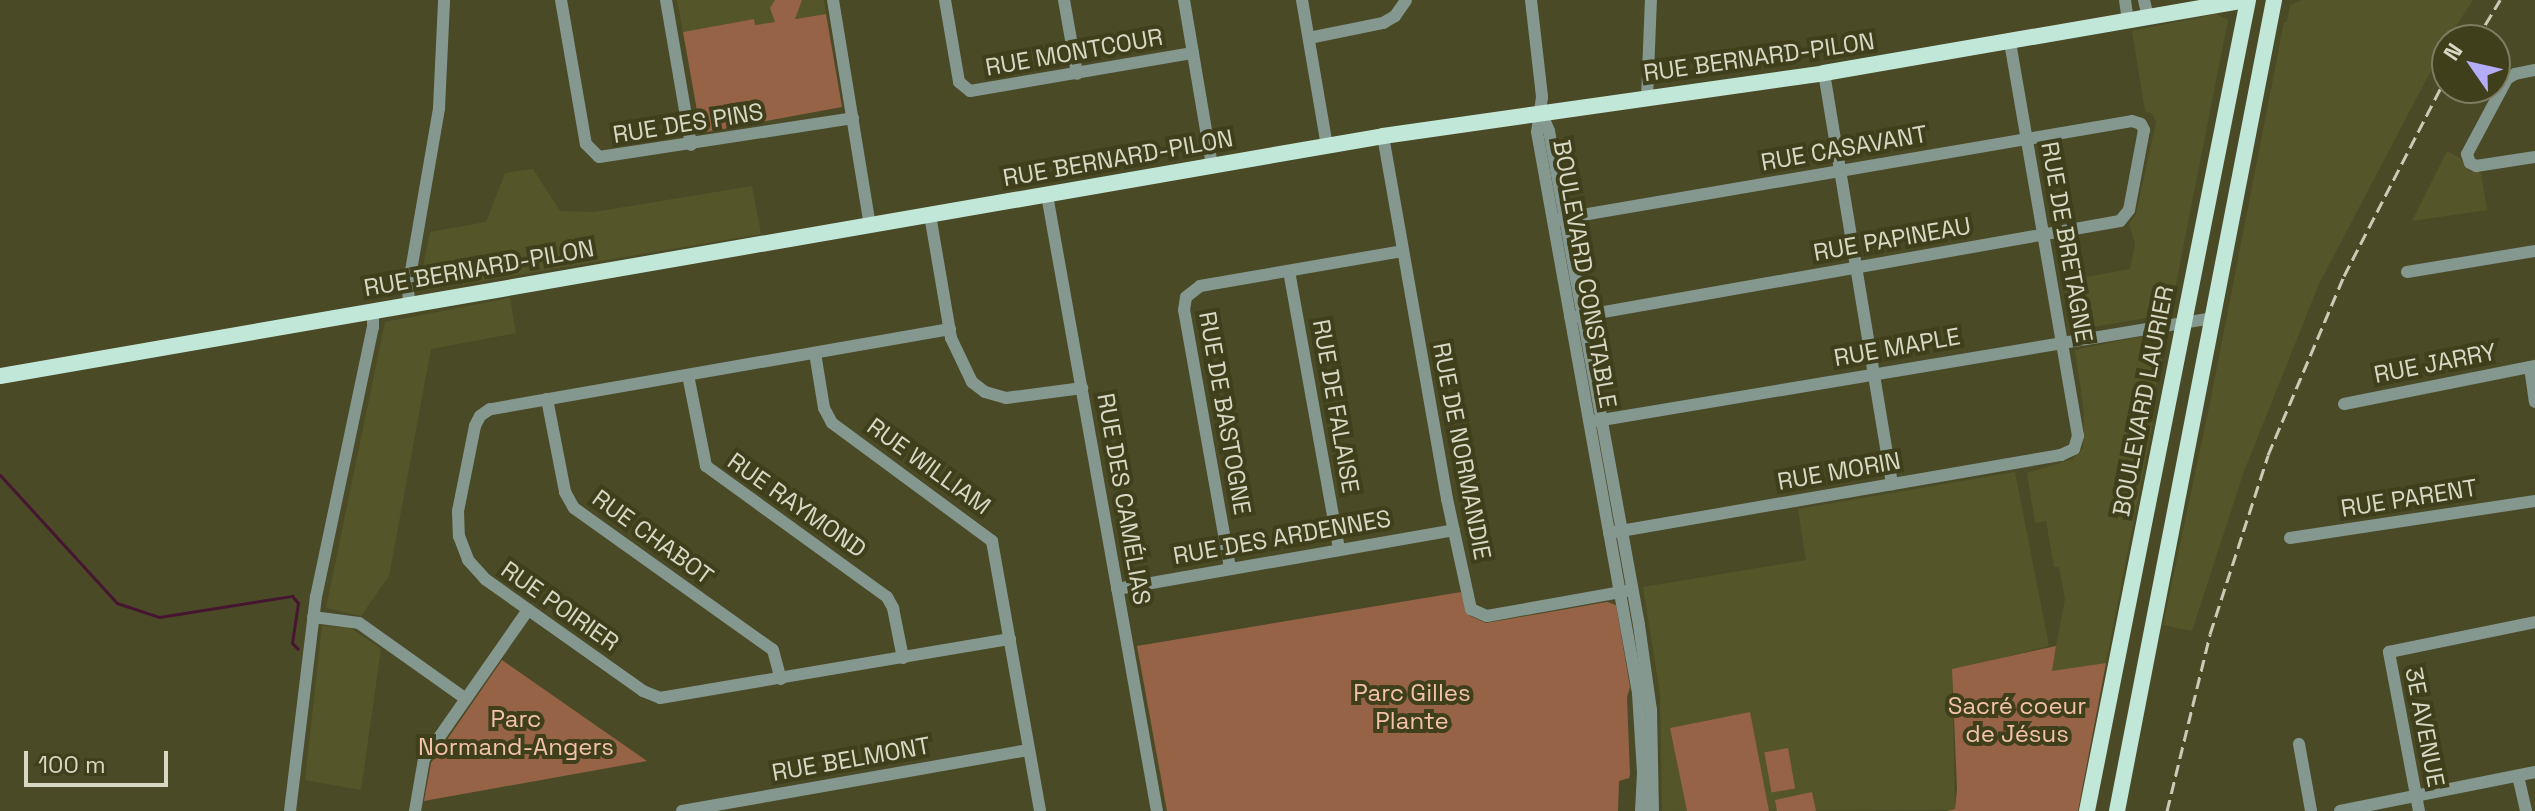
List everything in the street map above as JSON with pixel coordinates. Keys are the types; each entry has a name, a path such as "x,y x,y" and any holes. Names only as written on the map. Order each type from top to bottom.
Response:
{"main road":[{"name":"RUE BERNARD-PILON","path":"0,376 1383,136 1824,73 2247,0"},
{"name":"BOULEVARD LAURIER","path":"2087,811 2247,0"},
{"path":"2117,811 2274,0"}],"street":[{"path":"409,305 408,288 439,108 444,0"},
{"name":"RUE DES PINS","path":"561,0 586,144 591,152 606,158 853,118"},
{"path":"666,0 691,145"},
{"path":"833,0 870,225"},
{"name":"RUE MONTCOUR","path":"945,0 962,87 975,91 1193,53"},
{"path":"1064,0 1077,74"},
{"path":"1184,0 1212,166"},
{"path":"1302,0 1327,146"},
{"path":"1309,38 1383,23 1399,12 1406,0"},
{"name":"BOULEVARD CONSTABLE","path":"1531,0 1541,112 1549,131 1559,219 1627,591 1655,769 1653,811"},
{"path":"1647,98 1651,0"},
{"path":"2125,0 2128,21"},
{"path":"2144,0 2148,18"},
{"name":"RUE DE BRETAGNE","path":"2010,42 2078,436 2074,449"},
{"path":"2535,70 2507,79 2468,150 2469,161 2479,166 2535,157"},
{"path":"1824,73 1892,484"},
{"name":"RUE CASAVANT","path":"1559,219 2132,121 2142,125"},
{"name":"RUE PAPINEAU","path":"1576,317 2125,218 2144,137 2142,125"},
{"name":"RUE DE NORMANDIE","path":"1383,136 1470,607 1478,615 1627,591"},
{"name":"RUE DES CAMÉLIAS","path":"1047,195 1157,811"},
{"path":"930,215 950,329 966,373 990,394 1016,398 1082,388"},
{"name":"RUE DE BASTOGNE","path":"1230,568 1184,303 1189,292 1197,287 1402,251"},
{"path":"2407,272 2535,251"},
{"name":"RUE DE FALAISE","path":"1289,271 1339,550"},
{"path":"290,811 313,617 373,327 373,312"},
{"name":"RUE MAPLE","path":"1596,421 2213,318"},
{"name":"RUE POIRIER","path":"950,329 490,409 480,416 457,517 460,542 472,565 485,579 655,697 669,699 1010,639"},
{"name":"RUE WILLIAM","path":"815,353 824,408 832,423 990,538 1040,811"},
{"path":"2532,366 2535,402"},
{"name":"RUE JARRY","path":"2344,404 2532,366"},
{"name":"RUE RAYMOND","path":"688,375 706,466 887,597 893,608 903,658"},
{"name":"RUE CHABOT","path":"547,399 563,483 571,504 773,650 781,679"},
{"name":"RUE MORIN","path":"1616,532 2061,455 2074,449"},
{"name":"RUE PARENT","path":"2290,538 2535,501"},
{"name":"RUE DES ARDENNES","path":"1117,589 1454,530"},
{"path":"415,811 422,763 528,610"},
{"path":"313,617 359,623 466,699"},
{"name":"3E AVENUE","path":"2419,811 2389,652 2535,622"},
{"name":"BOULEVARD CONSTABLE","path":"1641,811 1643,692"},
{"path":"2299,744 2311,811"},
{"name":"RUE BELMONT","path":"682,811 1029,750"},
{"path":"2340,811 2535,772"},
{"path":"2518,776 2526,811"}],"shaded area":[{"path":"677,0 824,0 826,14 755,25 753,19 683,32"},
{"path":"2302,0 2473,0 2457,24 2431,24 2431,70 2319,284 2243,474 2192,631 2163,625 2211,398 2284,22 2287,22 2290,5"},
{"path":"2216,14 2228,20 2173,299 2169,298 2165,315 2074,330 2069,327 2064,281 2130,269 2135,244 2129,224 2136,214 2156,122 2152,114 2145,111 2132,31"},
{"path":"2447,151 2460,158 2469,171 2481,173 2487,210 2412,221"},
{"path":"533,169 560,211 594,212 752,186 761,234 422,291 420,281 430,232 486,222 505,173"},
{"path":"510,298 516,333 431,349 389,576 361,616 326,608 385,322"},
{"path":"2153,334 2166,339 2106,663 2051,672 2065,599 2059,567 2054,567 2046,521 2035,523 2027,473 2073,459 2083,448 2084,412 2075,350"},
{"path":"2015,472 2049,646 1952,670 1955,810 1662,811 1660,694 1643,587 1806,560 1798,509"},
{"path":"322,626 349,627 381,649 361,790 305,780"}],"green space":[{"path":"775,0 802,0 795,19 826,14 842,107 701,133 683,32 754,19 755,25 775,22 770,8"},
{"name":"Parc Gilles Plante","path":"1461,592 1468,615 1486,623 1607,602 1616,605 1630,687 1627,697 1630,774 1629,778 1619,781 1618,811 1167,811 1137,646"},
{"name":"Sacré coeur de Jésus","path":"2056,646 2052,671 2106,663 2078,811 1946,811 1955,809 1957,789 1952,669"},
{"name":"Parc Normand-Angers","path":"502,660 647,761 424,801 431,763"},
{"path":"1750,712 1769,811 1687,811 1670,728"},
{"path":"1788,748 1795,788 1771,793 1764,752"},
{"path":"1812,792 1816,811 1777,811 1775,800"}],"waterway":[{"path":"0,475 117,603 159,617 292,596 298,603 292,643 298,649"}],"railway":[{"path":"2486,24 2500,0"},
{"path":"2167,811 2210,634 2268,455 2344,276 2433,104"}]}
